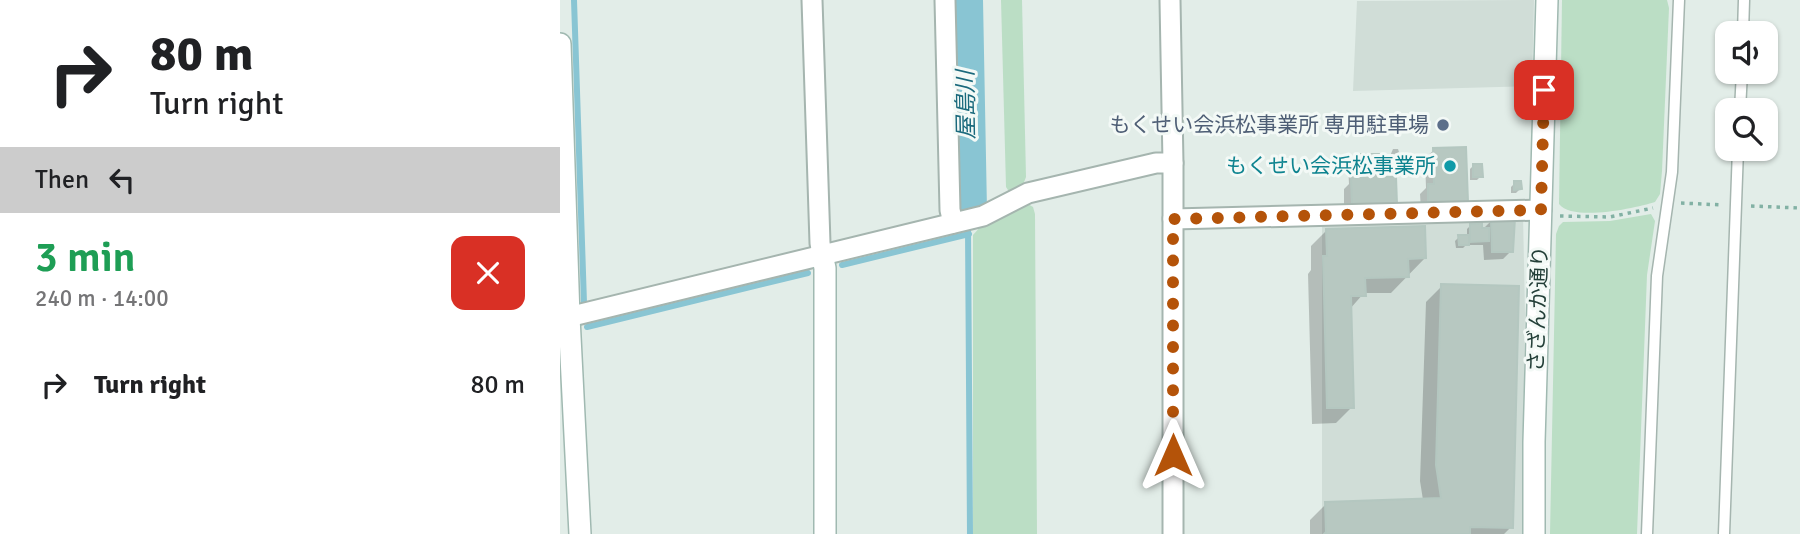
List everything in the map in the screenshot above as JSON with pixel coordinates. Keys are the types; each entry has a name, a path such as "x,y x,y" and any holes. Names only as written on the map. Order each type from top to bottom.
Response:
{"street":[{"path":"812,0 820,243 825,268 825,534"},
{"path":"945,0 950,210 953,223"},
{"path":"1170,0 1174,163 1173,534"},
{"name":"さざんか通り","path":"1534,534 1534,442 1547,0"},
{"path":"560,44 565,318 580,534"},
{"path":"565,318 983,216 1028,193 1156,163 1174,163"},
{"path":"1173,219 1541,210"}],"lane":[{"path":"1647,534 1657,276 1671,180 1679,0"},
{"path":"1743,21 1744,0"},
{"path":"1724,534 1738,161"}],"path":[{"path":"1678,203 1728,205"},
{"path":"1744,206 1800,208"},
{"path":"1566,216 1610,217 1658,207"}],"shaded area":[{"path":"1534,0 1532,86 1353,91 1357,1"},
{"path":"1523,215 1525,313 1522,534 1322,534 1322,221"}],"green space":[{"path":"1001,0 1022,0 1026,177 1023,185 1010,193 1006,187"},
{"path":"1562,0 1667,0 1669,8 1662,171 1660,194 1655,202 1591,213 1566,209 1559,204"},
{"path":"1028,204 1033,207 1035,214 1037,534 973,534 973,235 981,226"},
{"path":"1651,214 1655,221 1647,275 1637,534 1550,534 1556,234 1563,222 1610,221"}],"building":[{"name":"もくせい会浜松事業所","path":"1466,147 1468,202 1428,203 1428,184 1434,184 1433,148"},
{"path":"1356,154 1384,154 1385,177 1396,177 1397,204 1352,205 1351,178 1357,178"},
{"path":"1473,164 1482,164 1483,177 1473,177"},
{"path":"1514,181 1521,181 1522,189 1514,190"},
{"path":"1515,218 1513,252 1492,252 1491,219"},
{"path":"1482,223 1482,228 1489,228 1489,241 1470,242 1470,224"},
{"path":"1425,226 1426,258 1408,259 1409,277 1365,278 1366,296 1351,296 1354,408 1327,408 1323,256 1327,256 1326,229"},
{"path":"1458,235 1469,235 1469,245 1459,245"},
{"path":"1441,284 1519,286 1513,528 1470,527 1470,534 1324,534 1325,502 1441,498 1436,465"}],"waterway":[{"path":"574,0 584,303"},
{"name":"屋島川","path":"964,0 968,210"},
{"path":"968,228 970,534"},
{"path":"842,265 969,234"},
{"path":"587,327 808,273"}],"place":[{"name":"もくせい会浜松事業所 専用駐車場","path":"1443,125"},
{"name":"もくせい会浜松事業所","path":"1450,166"}],"route":[{"path":"1173,455 1173,219 1541,210 1544,90"}]}
